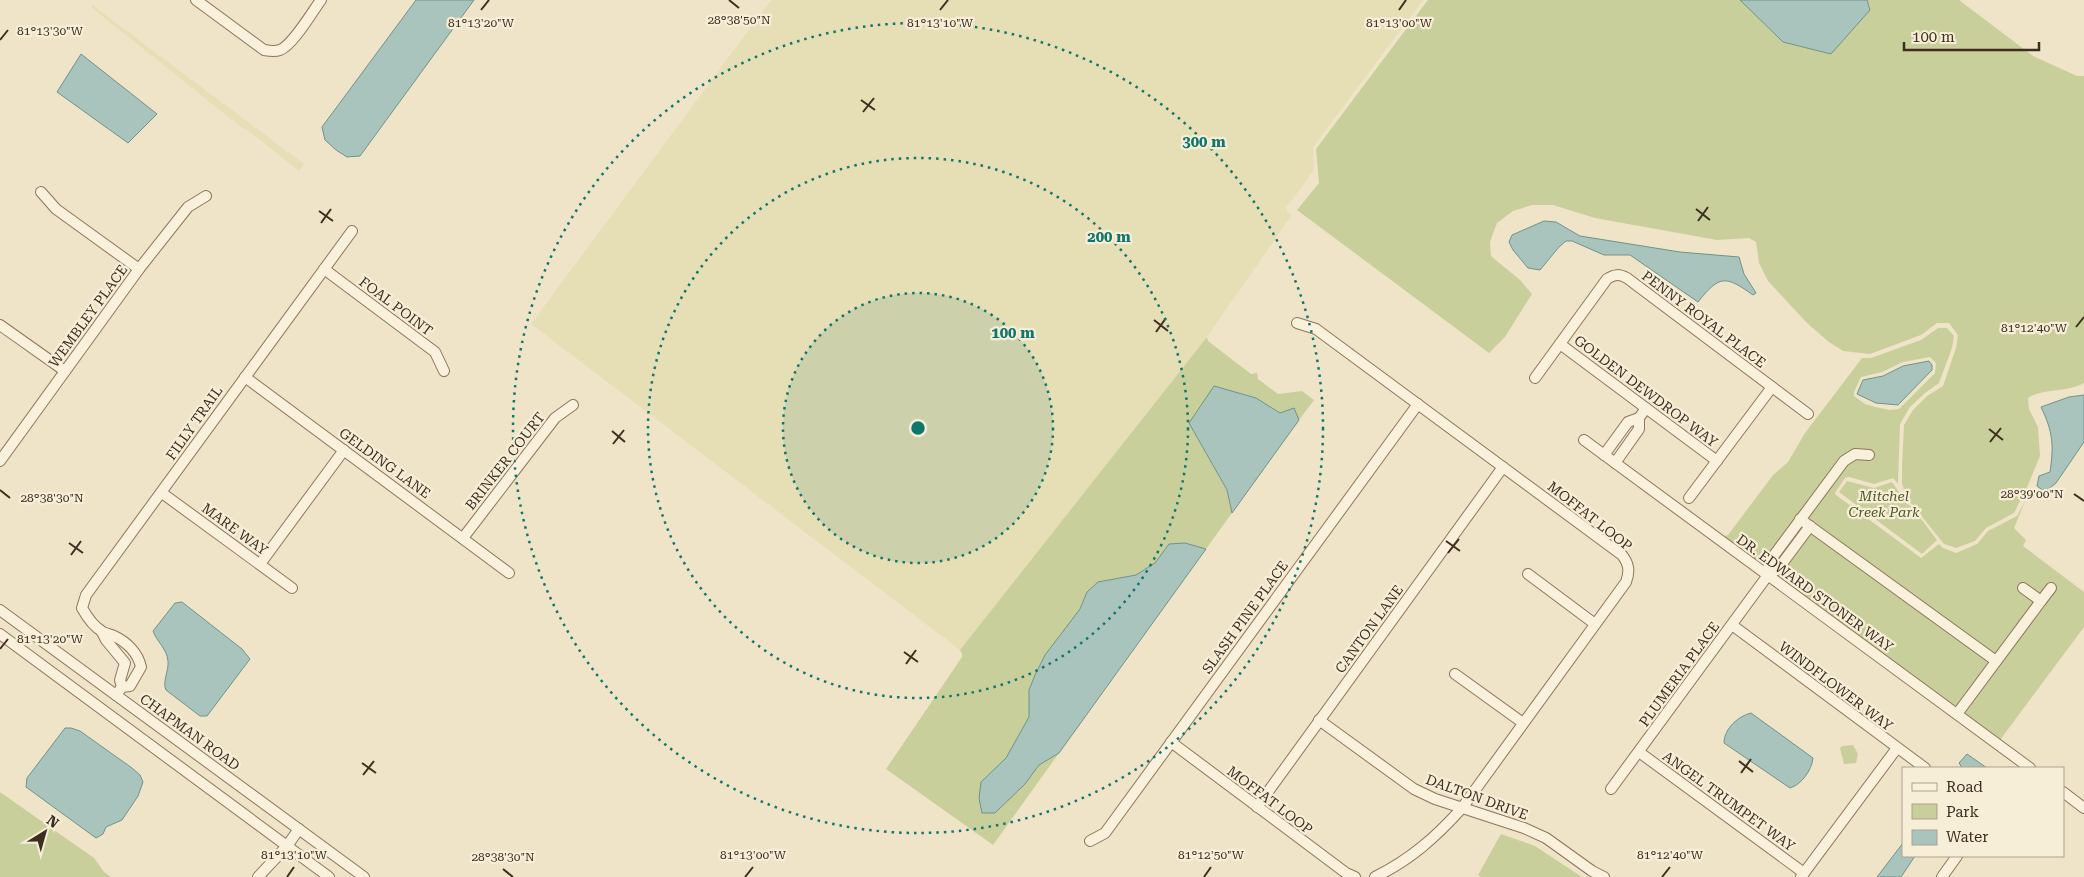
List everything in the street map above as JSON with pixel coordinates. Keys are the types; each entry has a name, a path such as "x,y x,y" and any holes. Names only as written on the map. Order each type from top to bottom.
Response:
{"street":[{"path":"196,0 264,50 274,52 283,50 290,43 321,0"},
{"path":"41,192 56,209 139,269"},
{"name":"WEMBLEY PLACE","path":"0,461 139,269 188,207 206,196"},
{"name":"FILLY TRAIL","path":"102,632 89,620 82,608 86,594 162,493 352,231"},
{"name":"FOAL POINT","path":"324,269 435,352 444,371"},
{"name":"PENNY ROYAL PLACE","path":"1535,378 1607,279 1613,275 1619,275 1627,278 1808,414"},
{"name":"MOFFAT LOOP","path":"1298,323 1316,329 1622,555 1628,563 1629,574 1626,582 1462,808 1441,832 1417,853 1375,877"},
{"path":"0,325 65,371"},
{"name":"GOLDEN DEWDROP WAY","path":"1560,344 1717,461"},
{"name":"GELDING LANE","path":"245,376 509,573"},
{"path":"1689,498 1772,387"},
{"name":"SLASH PINE PLACE","path":"1090,841 1105,833 1418,404"},
{"name":"BRINKER COURT","path":"463,538 555,418 573,405"},
{"path":"1614,463 1638,429 1639,418 1646,408"},
{"path":"1604,455 1628,422 1639,418"},
{"path":"1625,426 1635,434"},
{"path":"1618,436 1628,443"},
{"name":"DR. EDWARD STONER WAY","path":"1584,440 2029,767"},
{"path":"260,564 344,450"},
{"path":"1768,576 1769,562 1844,461 1855,454 1869,455"},
{"name":"CANTON LANE","path":"1257,807 1503,467"},
{"name":"MARE WAY","path":"162,493 292,588"},
{"path":"1800,519 1996,661"},
{"path":"1768,576 1778,569 1810,526"},
{"path":"1782,545 1791,552"},
{"path":"1528,574 1596,624"},
{"name":"PLUMERIA PLACE","path":"1612,789 1768,576"},
{"path":"2023,588 2041,601"},
{"path":"1957,714 2051,588"},
{"name":"CHAPMAN ROAD","path":"0,610 119,691 364,877"},
{"name":"WINDFLOWER WAY","path":"1732,626 1924,767"},
{"path":"102,632 106,640 125,663 142,667"},
{"path":"102,632 115,636 134,651 139,657 142,667 130,686 119,691 125,663"},
{"path":"0,634 329,877"},
{"path":"1456,674 1523,723"},
{"name":"DALTON DRIVE","path":"1320,720 1414,789 1435,800 1524,828 1546,838 1592,871 1604,877"},
{"name":"MOFFAT LOOP","path":"1171,742 1346,873 1355,877"},
{"path":"1802,875 1897,748"},
{"name":"ANGEL TRUMPET WAY","path":"1639,752 1802,875"},
{"path":"2064,793 2084,808"},
{"path":"258,877 287,846 299,829"},
{"path":"1942,877 1957,857"}],"shaded area":[{"path":"771,0 1423,0 1313,147 1314,170 1286,208 1292,215 1207,337 960,650 531,324"},
{"path":"92,5 304,164 299,171 246,129 242,128 91,7"}],"green space":[{"path":"1428,0 1740,0 1783,42 1870,10 1867,0 1959,0 2033,56 2077,76 2084,76 2084,383 2028,398 2029,409 2038,427 2040,456 2014,513 1986,528 1975,541 1956,548 1944,544 1906,497 1902,483 1904,425 1913,410 1927,396 1943,386 1956,348 1958,335 1949,323 1937,323 1921,335 1870,354 1843,351 1807,323 1768,281 1759,263 1756,242 1749,238 1717,240 1595,218 1553,205 1532,205 1513,211 1497,223 1490,242 1491,256 1520,280 1532,294 1505,337 1489,353 1297,210 1319,183 1316,149"},
{"path":"1938,328 1947,328 1954,336 1952,348 1939,383 1910,407 1900,424 1898,484 1893,478 1874,484 1849,477 1845,478 1835,493 1921,558 1939,544 1943,548 1956,553 1977,544 1988,531 2017,516 2026,499 2014,528 2026,540 2023,546 2084,592 2084,627 2000,740 1777,576 1798,550 1781,538 1765,559 1764,566 1716,531 1724,536 1728,535 1773,475 1788,462 1805,433 1862,358 1871,358 1921,340","holes":["1930,357 1936,363 1935,373 1899,409 1890,410 1875,407 1865,404 1854,396 1861,377 1882,372 1903,362"]},
{"path":"1207,337 1208,341 1251,374 1257,373 1258,379 1278,394 1302,391 1314,400 1299,420 1294,408 1280,413 1256,398 1214,386 1189,423 1227,491 1232,513 1206,549 1185,543 1169,544 1155,563 1136,575 1098,582 1087,592 1080,609 1045,655 1035,675 1029,690 1030,716 1006,758 981,782 1025,784 1039,765 1059,753 993,845 886,769 962,657 960,650"},
{"name":"Mitchel Creek Park","path":"1847,481 1874,488 1892,482 1907,504 1912,507 1937,540 1922,554 1839,492"},
{"path":"1853,745 1858,754 1856,763 1844,764 1840,748"},
{"path":"0,792 94,858 104,872 111,877 0,877"},
{"path":"1501,834 1535,846 1582,877 1481,877 1478,875"}],"water":[{"path":"416,0 474,0 360,156 347,157 325,140 322,127"},
{"path":"1740,0 1867,0 1870,10 1831,54 1783,42"},
{"path":"81,54 157,114 128,143 57,92"},
{"path":"1544,221 1556,222 1580,236 1680,252 1739,257 1744,274 1756,293 1753,295 1730,281 1724,281 1712,286 1698,302 1630,255 1604,255 1572,241 1566,241 1559,247 1540,270 1528,268 1509,242 1512,235"},
{"path":"1929,361 1932,365 1932,370 1898,405 1876,403 1857,394 1863,380 1883,376 1903,366"},
{"path":"1214,386 1256,398 1280,413 1294,408 1299,420 1232,513 1227,490 1189,423"},
{"path":"2084,395 2084,442 2056,483 2045,492 2037,486 2039,476 2050,472 2052,439 2041,407 2069,397"},
{"path":"1185,543 1206,549 1059,753 1039,765 1025,784 995,813 982,813 979,798 981,782 1006,758 1029,717 1029,690 1035,675 1045,655 1080,609 1087,592 1098,582 1136,575 1155,563 1169,544"},
{"path":"182,602 242,649 250,659 207,716 200,716 166,690 165,687 168,665 167,657 153,631 175,603"},
{"path":"1751,713 1813,758 1808,772 1798,784 1790,788 1724,743 1729,728 1742,717"},
{"path":"65,728 80,731 132,768 140,775 143,782 138,796 122,820 106,827 103,834 96,838 26,787 27,778"},
{"path":"1967,754 1986,767 1961,767 1959,763"},
{"path":"1902,844 1902,857 1914,857 1901,877 1877,877"}]}
